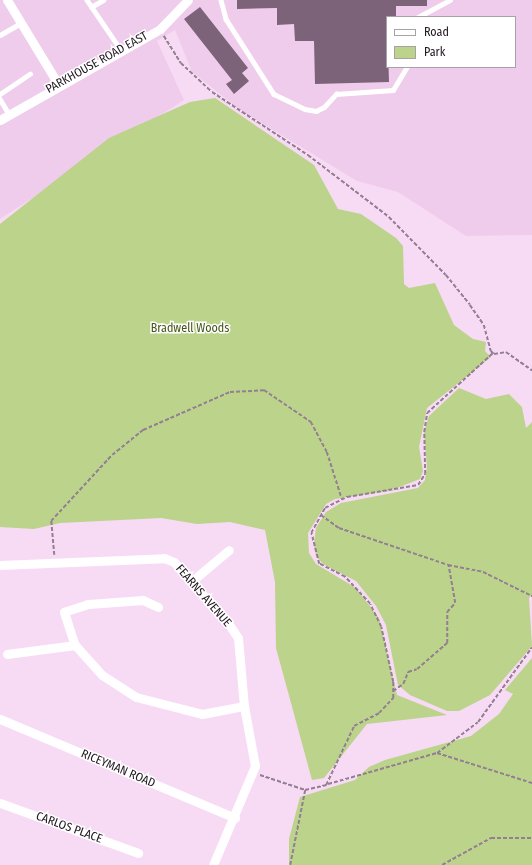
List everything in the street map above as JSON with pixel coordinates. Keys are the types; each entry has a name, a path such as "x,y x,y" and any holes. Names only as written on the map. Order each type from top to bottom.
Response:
{"street":[{"path":"7,0 58,84"},
{"name":"PARKHOUSE ROAD EAST","path":"0,120 58,84 160,29 188,0"},
{"path":"192,582 229,550"},
{"name":"FEARNS AVENUE","path":"0,565 164,558 174,562 238,638 244,706 256,766 235,818 213,865"},
{"path":"158,607 143,600 88,604 64,612 75,645 102,674 136,697 202,714 244,706"},
{"path":"7,654 75,645"},
{"name":"RICEYMAN ROAD","path":"0,719 235,818"},
{"name":"CARLOS PLACE","path":"0,803 138,852"}],"lane":[{"path":"87,0 90,7 121,50"},
{"path":"90,7 103,0"},
{"path":"221,0 226,20 274,94 305,109 316,111 324,108 336,94 393,90 406,68"},
{"path":"420,16 450,0"},
{"path":"0,35 21,23"},
{"path":"0,94 30,74"},
{"path":"0,99 9,114"}],"path":[{"path":"160,29 181,63 212,92 308,155 389,217 415,242 470,305 484,325 492,353"},
{"path":"253,772 305,790 326,785 354,726 379,713 393,698 381,627 370,604 345,577 319,564 313,551 311,533 325,508 342,500 418,485 425,474 424,432 427,414 492,353 506,352 532,370"},
{"path":"54,563 51,520 112,455 143,430 230,392 264,390 311,422 327,452 342,500"},
{"path":"321,515 339,528 448,565 483,572 532,596"},
{"path":"393,691 403,684 408,672 447,643 447,612 455,603 448,565"},
{"path":"305,790 436,754 478,722 532,648"},
{"path":"436,754 532,782"},
{"path":"290,865 305,790"},
{"path":"442,865 491,838 532,838"}],"shaded area":[{"path":"0,0 532,0 532,235 466,236 398,192 357,181 239,109 192,72 175,30 157,41 184,100 0,219"}],"green space":[{"name":"Bradwell Woods","path":"215,98 314,165 338,209 361,214 396,238 403,246 404,284 409,288 435,283 454,325 473,339 486,342 485,351 491,357 427,408 419,447 423,471 420,479 389,491 335,499 326,504 308,533 309,553 316,564 356,588 379,618 397,695 447,715 367,724 324,778 312,780 276,648 275,582 265,530 230,522 197,524 161,518 60,523 34,529 0,527 0,224 109,138 190,102"},
{"path":"459,388 486,399 509,394 522,407 526,428 532,422 532,595 529,598 532,646 490,695 459,711 447,711 410,695 398,685 386,625 376,606 356,581 323,564 316,556 314,544 316,528 326,512 341,503 418,488 425,480 427,467 424,432 429,416"},
{"path":"532,658 532,865 289,865 289,839 300,797 355,780 369,767 385,760 471,736 499,714 513,694 505,690"}],"building":[{"path":"237,0 427,0 427,6 396,6 396,16 386,16 386,68 389,68 389,82 315,84 314,41 295,41 294,24 277,25 277,8 237,9"},
{"path":"200,7 248,68 242,73 249,81 234,94 226,84 232,80 184,19"}]}
